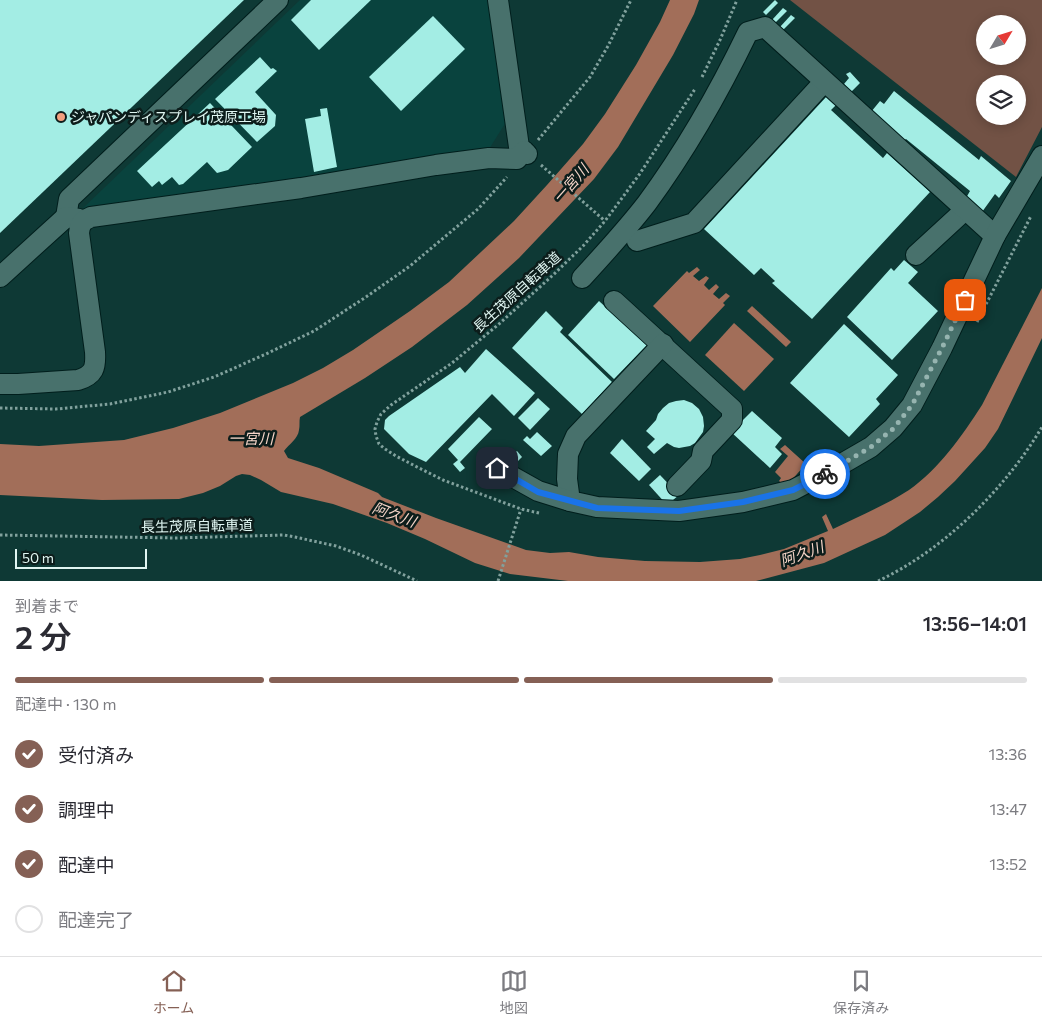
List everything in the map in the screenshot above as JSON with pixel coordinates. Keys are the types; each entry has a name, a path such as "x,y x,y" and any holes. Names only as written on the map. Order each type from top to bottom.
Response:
{"lane":[{"path":"0,384 78,380 86,378 93,372 95,352 79,233 80,225 75,218 69,199 278,0"},
{"path":"498,0 519,147 529,155"},
{"path":"582,278 646,204 667,174 701,122 748,32 765,27 995,236"},
{"path":"637,241 694,223 824,82"},
{"path":"0,277 75,218 301,188 445,164 489,158 517,159 529,155"},
{"path":"497,468 538,492 597,508 679,511 743,502 793,490 833,469 871,447 894,428 912,405 942,348 995,236 1042,156"},
{"path":"916,256 965,210"},
{"path":"614,301 732,409 732,420 703,451 701,461 677,486"},
{"path":"570,501 567,478 568,454 576,436 663,344"}],"path":[{"path":"0,408 56,409 110,404 168,392 214,376 314,331 410,266 478,209 529,155 590,77 632,0"},
{"name":"長生茂原自転車道","path":"540,513 521,509 443,480 396,456 379,444 375,429 380,414 452,363 500,324 583,246 639,175 677,119 699,83 738,0"},
{"path":"529,155 604,220"},
{"path":"976,324 1033,210"},
{"path":"878,581 937,545 974,513 1020,462 1042,427"},
{"path":"498,581 521,509"},
{"name":"長生茂原自転車道","path":"0,536 139,538 295,536 353,552 417,581"}],"shaded area":[{"path":"300,0 493,0 511,114 486,154 293,185 281,181 80,211"},
{"path":"790,0 1042,0 1042,127 1016,177"}],"water":[{"name":"一宮川","path":"670,0 699,0 673,55 618,147 594,179 519,258 467,305 412,347 300,417 297,436 284,451 288,458 319,468 378,493 382,497 526,550 550,553 569,552 598,557 645,561 700,562 740,559 760,555 784,549 828,531 822,517 826,514 833,529 891,501 920,482 958,440 982,405 1042,288 1042,338 998,429 985,448 955,481 920,512 885,535 824,563 756,581 568,581 510,574 475,563 387,523 333,504 281,492 250,475 242,474 236,476 220,486 203,493 179,499 102,500 0,495 0,444 39,446 124,440 173,428 220,413 293,383 323,368 410,311 449,282 514,221 583,144 605,114 636,65"},
{"path":"697,267 700,270 693,276 699,281 706,276 709,278 704,285 709,290 716,284 719,287 713,294 719,299 726,293 730,296 723,303 725,305 690,342 653,306 687,271 689,273"},
{"path":"752,306 791,342 786,347 747,311"},
{"path":"734,323 774,359 744,391 705,355"},
{"path":"785,445 806,464 788,484 784,485 779,481 781,478 775,472 788,456 780,449"}],"building":[{"name":"ジャパンディスプレイ茂原工場","path":"0,0 244,0 0,233"},
{"path":"311,0 371,0 319,50 291,20"},
{"path":"775,0 778,3 766,15 763,12"},
{"path":"783,8 787,11 775,23 772,20"},
{"path":"791,15 795,18 783,30 780,27"},
{"path":"433,16 465,49 401,111 369,77"},
{"path":"260,57 271,69 273,68 277,71 255,92 276,115 275,126 257,142 215,99"},
{"path":"850,72 860,83 851,92 844,84 849,78 846,74"},
{"path":"894,91 979,160 981,156 1011,181 999,198 995,194 982,212 966,198 970,191 906,139 903,141 871,112 880,101 884,104"},
{"path":"827,96 836,105 831,110 883,158 887,153 930,192 812,319 772,283 775,281 761,268 754,275 704,229"},
{"path":"210,103 252,147 228,170 217,173 207,162 183,184 179,185 172,177 162,185 159,181 152,187 137,171"},
{"path":"327,108 337,167 314,172 305,119 321,116 320,109"},
{"path":"904,260 918,272 908,283 938,311 892,360 847,317 891,268 894,271"},
{"path":"599,301 647,345 614,379 568,335"},
{"path":"546,311 563,328 560,332 612,382 582,414 512,348"},
{"path":"844,324 898,375 876,399 880,404 849,437 790,383"},
{"path":"486,349 535,393 514,416 492,394 426,462 409,454 384,429 385,420 460,367 465,373"},
{"path":"538,398 550,409 530,430 518,418"},
{"path":"684,400 692,403 699,409 703,417 703,432 695,443 690,446 679,448 667,443 654,454 647,447 655,439 646,431 656,420 658,414 669,403"},
{"path":"752,411 782,438 775,447 782,454 770,468 731,432"},
{"path":"479,417 492,429 460,462 465,468 460,472 453,464 458,460 448,449"},
{"path":"537,432 552,446 541,456 523,440 527,436 530,439"},
{"path":"622,439 651,469 639,481 610,453"},
{"path":"507,449 511,452 507,456 504,453"},
{"path":"517,451 522,457 517,462 511,457"},
{"path":"660,475 679,495 667,505 649,485"}],"way so far":[{"path":"825,474 871,447 894,428 912,405 965,300"}],"place":[{"name":"ジャパンディスプレイ茂原工場","path":"61,117"}],"route":[{"path":"497,468 538,492 597,508 679,511 743,502 793,490 825,474"}],"water label":[{"name":"阿久川","path":"394,515"},
{"name":"阿久川","path":"802,554"}]}
